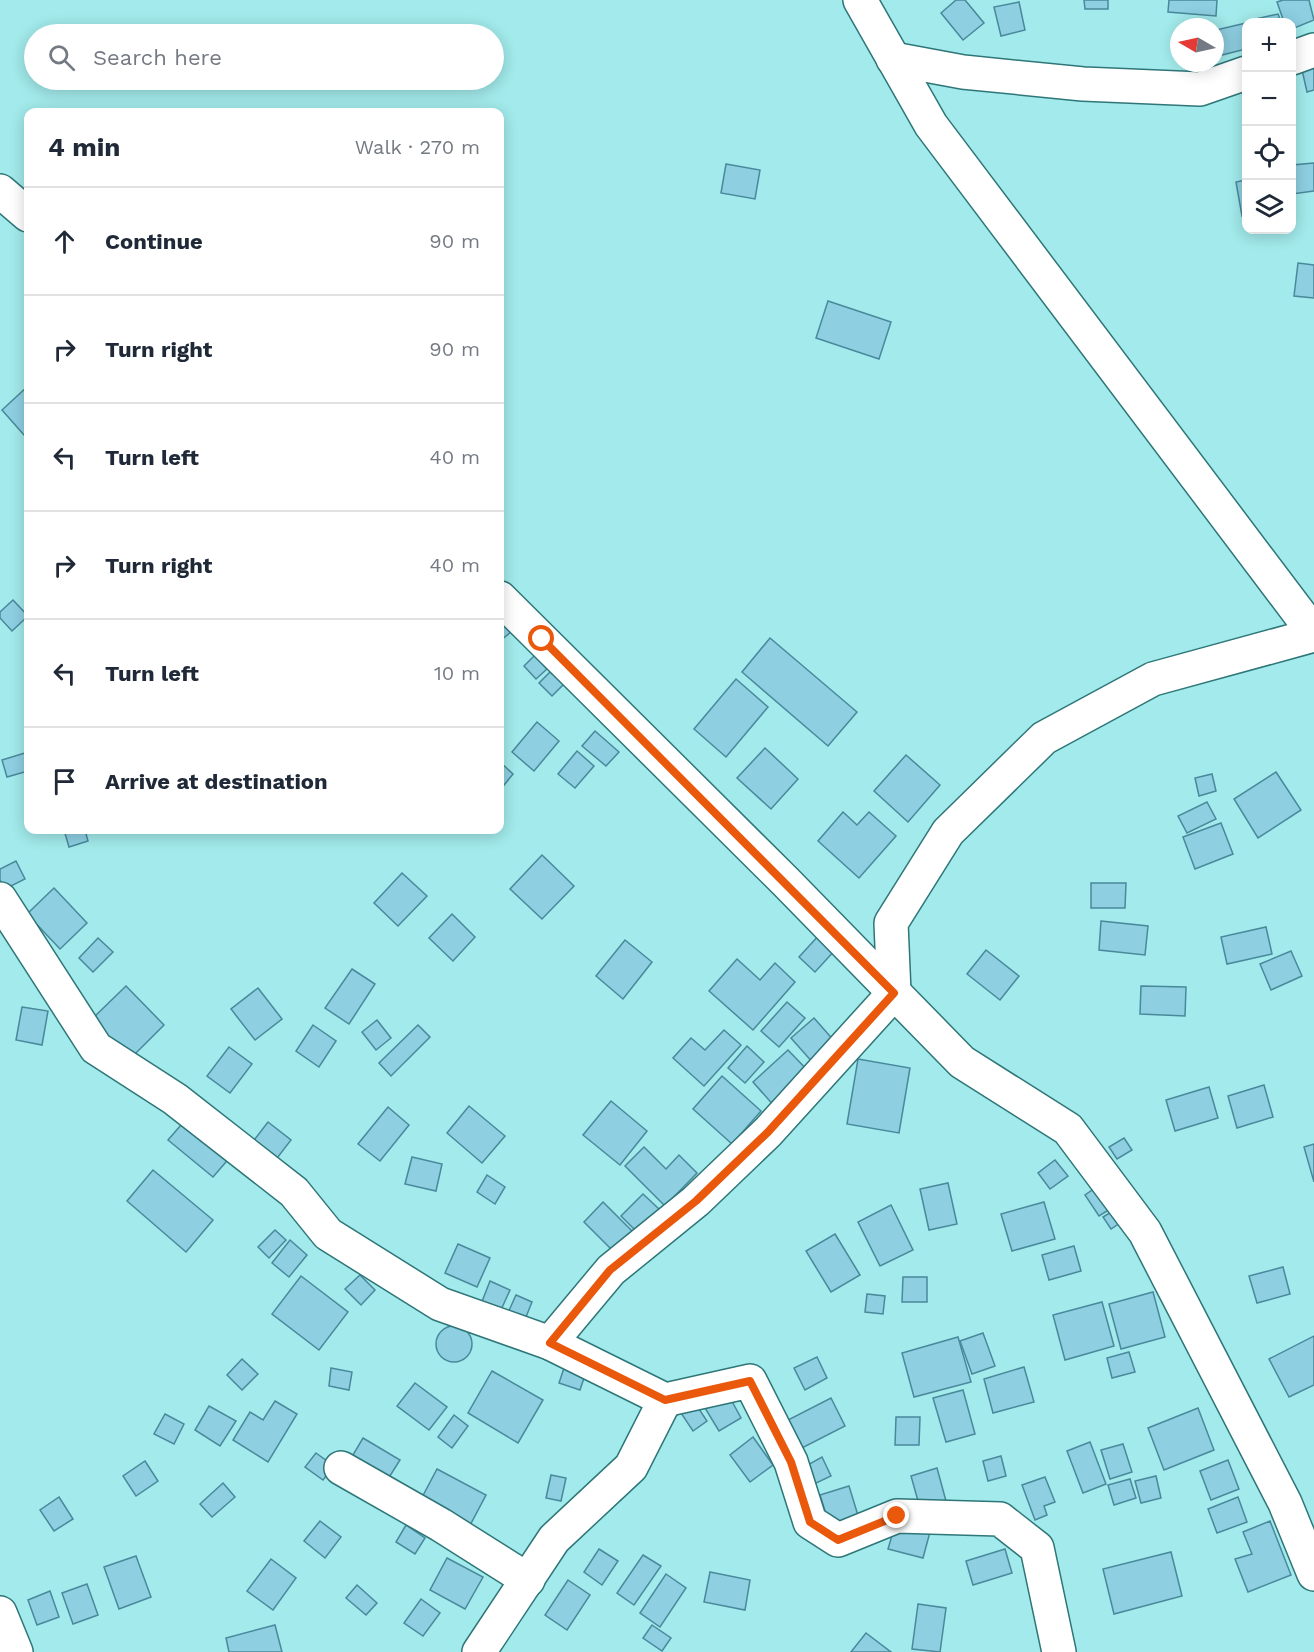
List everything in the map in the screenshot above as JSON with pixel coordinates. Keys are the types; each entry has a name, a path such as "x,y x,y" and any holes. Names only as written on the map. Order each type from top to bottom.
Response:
{"street":[{"path":"550,1343 610,1270 696,1201 760,1140 894,993 891,923 948,832 1044,738 1153,678 1314,634 931,125 860,0"},
{"path":"1296,57 1314,50"},
{"path":"893,59 963,72 1083,84 1165,88 1200,89 1242,74"},
{"path":"0,191 24,212"},
{"path":"504,602 962,1062 1068,1130 1145,1232 1285,1503 1314,1574"},
{"path":"0,899 96,1048 176,1099 294,1192 328,1234 440,1304 550,1343 665,1400 750,1381 791,1462 810,1522 838,1540 897,1516 1000,1519 1037,1548 1059,1652"},
{"path":"479,1652 554,1539 630,1467 665,1400"},
{"path":"341,1468 441,1525 528,1580"},
{"path":"0,1613 16,1652"}],"building":[{"path":"956,0 965,0 984,23 963,40 941,13"},
{"path":"1084,0 1108,0 1108,9 1085,9"},
{"path":"1169,0 1217,0 1216,16 1168,12"},
{"path":"1309,0 1314,20 1296,27 1296,18 1283,18 1277,2"},
{"path":"1019,2 1025,30 1001,36 994,7"},
{"path":"1278,14 1280,18 1260,18"},
{"path":"1242,24 1242,50 1224,54 1224,28"},
{"path":"1314,67 1314,90 1307,92 1302,70"},
{"path":"1314,163 1314,191 1296,193 1296,165"},
{"path":"726,164 760,170 755,199 721,193"},
{"path":"1242,181 1242,216 1236,182"},
{"path":"1298,263 1314,265 1314,298 1294,296"},
{"path":"828,301 891,322 879,359 816,338"},
{"path":"24,390 24,435 2,410"},
{"path":"13,600 24,612 24,620 12,631 0,618 0,612"},
{"path":"504,620 512,631 504,638"},
{"path":"770,638 857,712 828,746 742,672"},
{"path":"535,655 547,669 536,679 524,666"},
{"path":"550,672 564,684 552,696 539,683"},
{"path":"736,679 768,707 726,757 694,729"},
{"path":"537,722 559,741 534,771 512,752"},
{"path":"595,731 619,752 606,766 582,746"},
{"path":"765,748 798,779 771,809 737,778"},
{"path":"577,751 594,766 575,788 558,774"},
{"path":"24,753 24,772 7,777 2,760"},
{"path":"906,755 940,785 908,822 874,791"},
{"path":"504,766 513,774 504,785"},
{"path":"1276,772 1301,810 1258,838 1234,799"},
{"path":"1212,774 1216,791 1199,796 1195,778"},
{"path":"1207,802 1216,819 1187,833 1178,816"},
{"path":"843,812 857,825 869,812 896,836 859,878 818,841"},
{"path":"1221,823 1233,854 1195,869 1183,837"},
{"path":"65,834 86,834 88,841 69,847"},
{"path":"542,855 574,886 542,919 510,889"},
{"path":"16,861 25,879 5,889 0,880 0,869"},
{"path":"402,873 427,896 398,926 374,903"},
{"path":"1091,883 1126,883 1125,908 1091,908"},
{"path":"54,888 87,923 60,949 27,914"},
{"path":"452,914 475,937 453,961 429,938"},
{"path":"1101,921 1148,926 1145,955 1099,950"},
{"path":"1266,927 1272,954 1227,964 1221,937"},
{"path":"820,934 836,949 815,972 799,957"},
{"path":"98,938 113,952 93,972 79,958"},
{"path":"625,940 652,962 623,999 596,976"},
{"path":"986,950 1019,976 1000,1000 967,974"},
{"path":"1291,951 1302,976 1271,990 1260,964"},
{"path":"737,959 760,980 775,963 795,982 753,1030 709,991"},
{"path":"352,969 375,984 349,1024 325,1008"},
{"path":"126,986 164,1025 130,1059 92,1019"},
{"path":"1141,986 1186,987 1185,1016 1140,1014"},
{"path":"258,988 282,1019 255,1040 231,1009"},
{"path":"787,1002 805,1018 779,1047 761,1031"},
{"path":"22,1007 48,1011 42,1045 16,1040"},
{"path":"814,1018 836,1043 814,1064 791,1038"},
{"path":"377,1020 391,1038 376,1050 362,1032"},
{"path":"313,1025 336,1041 319,1067 296,1051"},
{"path":"418,1025 430,1037 391,1076 379,1063"},
{"path":"724,1030 741,1045 704,1086 673,1058 691,1038 705,1050"},
{"path":"747,1046 764,1062 745,1083 728,1068"},
{"path":"229,1047 252,1064 230,1093 207,1076"},
{"path":"788,1050 811,1074 775,1107 753,1082"},
{"path":"858,1059 910,1068 899,1133 847,1124"},
{"path":"722,1076 761,1111 732,1144 693,1109"},
{"path":"1264,1085 1273,1117 1237,1128 1228,1096"},
{"path":"1209,1087 1218,1118 1175,1131 1166,1100"},
{"path":"611,1101 647,1131 620,1165 583,1135"},
{"path":"469,1106 505,1136 482,1163 447,1133"},
{"path":"388,1107 409,1125 380,1161 358,1144"},
{"path":"188,1117 232,1155 213,1177 168,1140"},
{"path":"268,1122 291,1140 271,1166 248,1148"},
{"path":"1124,1138 1132,1150 1117,1159 1109,1147"},
{"path":"1314,1144 1314,1182 1304,1147"},
{"path":"644,1147 666,1169 679,1155 697,1173 665,1206 625,1166"},
{"path":"412,1157 442,1164 436,1191 405,1184"},
{"path":"1055,1160 1068,1176 1050,1189 1038,1173"},
{"path":"153,1170 213,1220 186,1252 127,1201"},
{"path":"487,1175 505,1187 495,1204 477,1192"},
{"path":"948,1183 957,1224 929,1230 920,1189"},
{"path":"1101,1184 1115,1206 1099,1216 1085,1195"},
{"path":"643,1194 659,1209 637,1232 621,1216"},
{"path":"603,1202 634,1233 615,1253 584,1222"},
{"path":"1044,1202 1055,1239 1012,1251 1001,1214"},
{"path":"891,1205 913,1250 880,1266 858,1222"},
{"path":"1116,1209 1123,1221 1111,1229 1103,1217"},
{"path":"275,1230 286,1240 269,1258 258,1247"},
{"path":"835,1234 860,1275 831,1292 806,1251"},
{"path":"290,1240 307,1255 289,1277 272,1263"},
{"path":"458,1244 490,1258 477,1287 445,1273"},
{"path":"1074,1246 1081,1271 1049,1280 1042,1255"},
{"path":"1283,1267 1290,1294 1257,1303 1249,1276"},
{"path":"360,1275 375,1290 361,1305 345,1289"},
{"path":"301,1276 348,1312 319,1350 272,1314"},
{"path":"903,1277 927,1277 927,1302 902,1302"},
{"path":"490,1281 510,1290 500,1312 481,1304"},
{"path":"1153,1292 1165,1337 1121,1349 1109,1304"},
{"path":"867,1294 885,1296 883,1314 865,1312"},
{"path":"516,1295 532,1302 524,1322 507,1315"},
{"path":"1102,1302 1114,1346 1065,1360 1053,1315"},
{"path":"454,1326 467,1331 472,1344 467,1357 454,1362 441,1357 436,1344 441,1331"},
{"path":"983,1333 995,1366 972,1374 960,1341"},
{"path":"1314,1336 1314,1385 1289,1397 1269,1359"},
{"path":"958,1337 971,1382 914,1397 902,1353"},
{"path":"1129,1352 1135,1372 1112,1378 1107,1358"},
{"path":"817,1357 827,1378 805,1390 794,1368"},
{"path":"242,1359 258,1374 242,1390 227,1375"},
{"path":"566,1362 587,1369 580,1390 559,1383"},
{"path":"1024,1367 1034,1402 993,1413 984,1379"},
{"path":"331,1368 352,1372 349,1390 329,1386"},
{"path":"492,1371 543,1400 518,1443 468,1413"},
{"path":"415,1383 447,1407 429,1430 397,1406"},
{"path":"963,1390 975,1434 946,1442 933,1398"},
{"path":"728,1394 741,1418 719,1431 705,1408"},
{"path":"831,1398 845,1426 800,1449 786,1421"},
{"path":"693,1400 707,1421 693,1431 679,1410"},
{"path":"275,1401 297,1414 268,1462 233,1440 250,1412 263,1420"},
{"path":"209,1406 236,1421 220,1446 195,1430"},
{"path":"1198,1408 1214,1450 1164,1470 1148,1428"},
{"path":"165,1414 184,1424 174,1444 154,1434"},
{"path":"454,1415 468,1426 452,1448 438,1437"},
{"path":"896,1417 920,1417 919,1445 895,1445"},
{"path":"753,1437 773,1465 750,1482 730,1455"},
{"path":"363,1438 400,1460 383,1487 347,1465"},
{"path":"1090,1442 1106,1484 1083,1493 1067,1451"},
{"path":"1123,1444 1132,1472 1110,1479 1101,1450"},
{"path":"316,1453 334,1466 323,1480 305,1467"},
{"path":"1001,1456 1006,1476 988,1481 983,1461"},
{"path":"822,1457 831,1476 812,1485 804,1467"},
{"path":"1228,1460 1239,1489 1211,1500 1200,1471"},
{"path":"145,1461 158,1481 136,1496 123,1476"},
{"path":"937,1468 946,1501 920,1508 911,1476"},
{"path":"437,1469 486,1495 467,1531 418,1505"},
{"path":"551,1475 566,1478 561,1501 546,1498"},
{"path":"1156,1476 1161,1498 1141,1503 1135,1481"},
{"path":"1045,1477 1055,1502 1044,1506 1047,1515 1035,1520 1022,1485"},
{"path":"1130,1479 1136,1498 1114,1505 1108,1485"},
{"path":"223,1483 235,1497 212,1517 200,1504"},
{"path":"849,1486 860,1522 831,1530 820,1495"},
{"path":"59,1497 73,1519 54,1531 40,1510"},
{"path":"1238,1497 1247,1522 1217,1533 1208,1509"},
{"path":"320,1521 341,1537 325,1558 304,1541"},
{"path":"1270,1521 1291,1575 1248,1592 1235,1559 1252,1554 1243,1532"},
{"path":"896,1522 930,1532 923,1558 888,1549"},
{"path":"406,1525 425,1538 415,1554 396,1542"},
{"path":"599,1549 618,1561 602,1585 584,1572"},
{"path":"1005,1549 1012,1573 973,1585 966,1561"},
{"path":"1171,1552 1182,1596 1114,1614 1103,1569"},
{"path":"643,1555 661,1566 634,1605 617,1593"},
{"path":"136,1556 151,1597 119,1609 104,1567"},
{"path":"447,1558 483,1577 465,1609 430,1590"},
{"path":"271,1559 296,1578 273,1610 247,1591"},
{"path":"710,1572 750,1580 745,1610 704,1602"},
{"path":"666,1574 686,1588 660,1627 640,1613"},
{"path":"568,1580 590,1595 567,1630 545,1615"},
{"path":"87,1584 98,1615 73,1624 62,1593"},
{"path":"357,1585 377,1603 366,1615 346,1598"},
{"path":"50,1591 59,1617 37,1625 28,1600"},
{"path":"421,1599 440,1613 423,1636 404,1623"},
{"path":"918,1604 946,1608 940,1652 912,1649"},
{"path":"275,1625 282,1652 229,1652 226,1638"},
{"path":"652,1625 671,1638 662,1651 643,1638"},
{"path":"866,1633 891,1652 851,1652"}],"route":[{"path":"542,639 894,993 768,1132 696,1201 610,1270 550,1343 665,1400 750,1381 791,1462 810,1522 838,1540 897,1516"}]}
